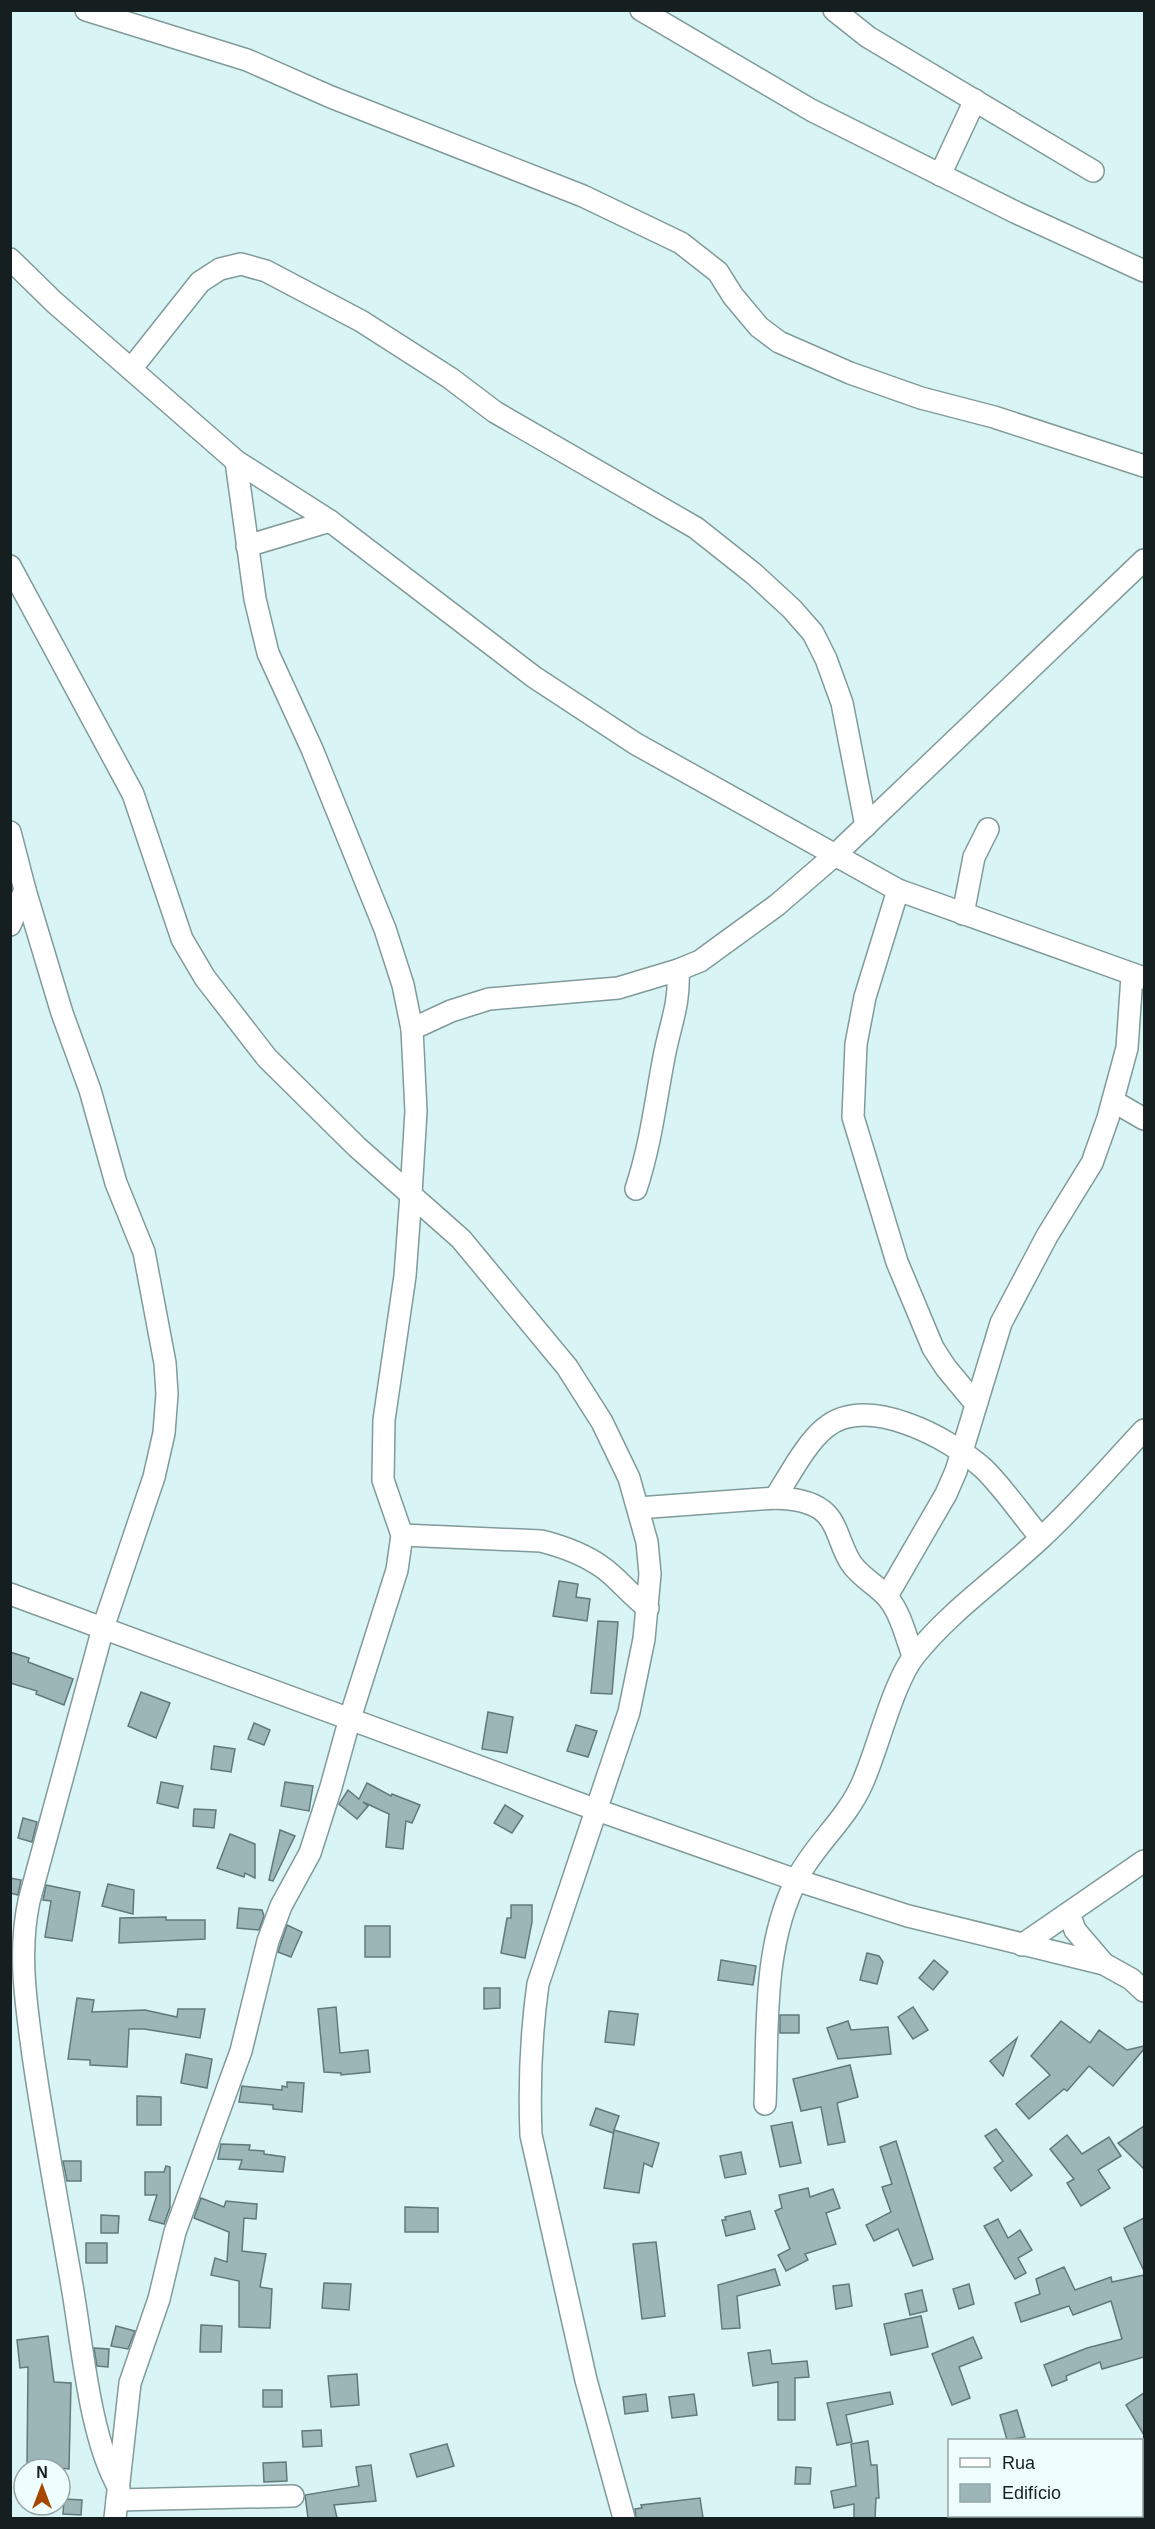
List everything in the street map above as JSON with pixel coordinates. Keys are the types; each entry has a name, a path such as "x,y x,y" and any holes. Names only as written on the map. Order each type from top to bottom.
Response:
{"street":[{"path":"86,10 247,60 332,97 583,196 681,243 718,272 733,296 759,327 779,342 850,373 921,398 994,417 1144,466"},
{"path":"641,10 812,110 940,175 1144,271"},
{"path":"834,10 868,37 1094,171"},
{"path":"940,175 975,100"},
{"path":"10,259 236,461 330,521 534,678 636,744 898,890 1138,977 1126,1048 1113,1101 1092,1163 1047,1236 1001,1323 946,1494 887,1596"},
{"path":"131,369 200,282 220,269 241,264 266,271 361,321 450,378 495,412 696,528 754,574 792,609 813,633 826,659 842,703 866,826"},
{"path":"117,2502 130,2383 159,2299 175,2232 241,2051 268,1941 281,1906 310,1853 332,1787 350,1718 397,1570 402,1535 383,1480 384,1420 405,1276 411,1194 416,1111 412,1029 403,985 381,919 312,748 268,653 255,598 236,461"},
{"path":"247,546 330,521"},
{"path":"412,1029 451,1011 489,999 618,988 700,961 777,904 835,855 1144,560"},
{"path":"10,566 133,794 182,939 205,978 267,1058 357,1147 461,1239 567,1366 602,1422 629,1478 647,1542 650,1574 648,1608 629,1712 538,1984 533,2016 530,2116 531,2135 586,2380 624,2518"},
{"path":"963,914 974,857 988,829"},
{"path":"10,832 24,890 62,1013 90,1090 116,1183 144,1252 165,1363 167,1394 164,1433 154,1477 103,1628 29,1901 23,1938 26,1998 39,2095 93,2409 117,2502"},
{"path":"10,925 24,890"},
{"path":"898,890 865,997 858,1035 853,1117 897,1262 933,1348 946,1368 976,1404"},
{"path":"636,1189 654,1125 665,1050 678,1005 678,970"},
{"path":"1113,1101 1144,1119"},
{"path":"775,1498 819,1434 842,1419 872,1416 906,1422 961,1451 984,1470 1041,1538"},
{"path":"765,2104 769,1993 774,1954 796,1880 809,1857 847,1812 862,1785 900,1682 913,1656 981,1590 1079,1503 1144,1430"},
{"path":"638,1508 775,1498 795,1499 823,1511 832,1523 852,1565 887,1596 897,1610 913,1656"},
{"path":"402,1535 541,1541 552,1544 600,1566 628,1593 648,1608"},
{"path":"10,1594 597,1810 796,1880 908,1916 1104,1964 1131,1978 1144,1991"},
{"path":"1022,1945 1144,1861"},
{"path":"1069,1912 1075,1930 1104,1964"},
{"path":"117,2502 293,2496"}],"building":[{"path":"559,1581 578,1584 576,1597 590,1599 587,1621 553,1616"},
{"path":"598,1621 618,1622 612,1694 591,1693"},
{"path":"10,1652 29,1658 28,1662 73,1679 64,1705 36,1694 37,1691 10,1683"},
{"path":"141,1692 170,1703 156,1738 128,1726"},
{"path":"488,1712 513,1717 507,1753 482,1749"},
{"path":"254,1723 270,1730 264,1745 248,1739"},
{"path":"576,1725 597,1731 588,1757 567,1751"},
{"path":"214,1746 235,1749 231,1772 211,1769"},
{"path":"161,1782 183,1786 178,1808 157,1803"},
{"path":"285,1782 313,1786 309,1811 281,1806"},
{"path":"367,1783 391,1796 392,1794 420,1805 412,1823 406,1821 403,1849 386,1847 389,1814 363,1802 368,1806 357,1819 339,1804 348,1790 359,1799"},
{"path":"505,1805 523,1816 512,1833 494,1823"},
{"path":"194,1809 216,1810 214,1828 193,1826"},
{"path":"23,1818 37,1822 32,1842 18,1838"},
{"path":"280,1830 295,1836 273,1881 269,1880"},
{"path":"230,1834 255,1844 255,1878 245,1873 244,1877 217,1868"},
{"path":"10,1878 21,1880 18,1895 10,1893"},
{"path":"108,1884 134,1890 133,1914 102,1906"},
{"path":"46,1885 80,1892 72,1941 45,1937 51,1901 43,1900"},
{"path":"511,1905 532,1905 532,1922 525,1958 501,1953 507,1918 511,1918"},
{"path":"239,1908 262,1910 264,1916 259,1930 237,1928"},
{"path":"166,1917 166,1920 205,1920 205,1939 119,1943 120,1918"},
{"path":"287,1925 302,1932 291,1957 278,1952"},
{"path":"365,1926 390,1926 390,1957 365,1957"},
{"path":"867,1953 879,1956 883,1962 877,1984 860,1980"},
{"path":"721,1960 756,1966 753,1985 718,1980"},
{"path":"934,1960 948,1972 933,1990 919,1978"},
{"path":"484,1988 500,1988 500,2008 484,2009"},
{"path":"77,1998 94,2000 92,2012 145,2010 177,2017 178,2009 205,2009 200,2038 144,2029 129,2029 127,2067 90,2065 90,2060 68,2059"},
{"path":"336,2007 340,2053 368,2050 370,2072 341,2075 341,2073 324,2072 318,2009"},
{"path":"913,2007 928,2030 913,2039 898,2017"},
{"path":"609,2011 638,2014 634,2045 605,2042"},
{"path":"780,2015 799,2015 799,2033 780,2033"},
{"path":"848,2021 851,2030 888,2027 891,2054 838,2059 827,2028"},
{"path":"1061,2021 1090,2043 1099,2030 1127,2050 1144,2046 1144,2049 1113,2086 1089,2066 1067,2091 1064,2089 1029,2119 1016,2104 1050,2075 1031,2056"},
{"path":"1017,2038 1003,2076 990,2061"},
{"path":"186,2054 212,2059 207,2088 181,2083"},
{"path":"850,2065 858,2097 837,2103 845,2142 828,2145 821,2107 801,2111 793,2079"},
{"path":"287,2082 304,2083 302,2112 273,2109 273,2105 239,2102 242,2086 282,2090 282,2086 287,2087"},
{"path":"137,2096 161,2097 161,2125 137,2125"},
{"path":"596,2108 619,2116 613,2133 590,2125"},
{"path":"792,2122 801,2163 780,2167 771,2126"},
{"path":"1144,2126 1144,2169 1118,2143"},
{"path":"996,2129 1032,2175 1011,2191 994,2168 1003,2161 985,2136"},
{"path":"614,2130 659,2143 652,2167 644,2163 639,2193 604,2188"},
{"path":"1067,2135 1082,2154 1109,2137 1121,2156 1098,2170 1110,2188 1081,2206 1067,2183 1074,2179 1050,2149"},
{"path":"896,2141 933,2259 913,2266 898,2229 874,2241 866,2225 891,2212 882,2187 892,2184 880,2147"},
{"path":"221,2144 250,2145 249,2150 264,2151 264,2154 285,2157 283,2172 239,2169 242,2160 218,2159"},
{"path":"741,2152 746,2174 725,2178 720,2156"},
{"path":"63,2161 81,2161 81,2181 67,2181"},
{"path":"166,2166 170,2167 170,2207 164,2224 149,2220 157,2195 145,2195 145,2172 164,2172"},
{"path":"808,2188 810,2197 833,2189 840,2208 826,2213 836,2244 805,2254 808,2260 786,2271 778,2255 790,2249 775,2211 782,2208 779,2195"},
{"path":"201,2198 224,2207 226,2201 257,2204 256,2219 244,2218 242,2251 266,2254 260,2287 272,2289 270,2328 239,2327 239,2281 211,2275 215,2258 227,2262 229,2232 194,2218"},
{"path":"405,2207 438,2208 438,2232 405,2232"},
{"path":"750,2211 755,2229 726,2236 722,2220 726,2220 725,2217"},
{"path":"101,2215 119,2216 118,2233 101,2233"},
{"path":"1144,2218 1144,2271 1124,2228"},
{"path":"998,2219 1008,2238 1020,2230 1032,2250 1018,2258 1026,2273 1015,2279 984,2226"},
{"path":"656,2242 665,2316 642,2319 633,2244"},
{"path":"86,2243 107,2243 107,2263 86,2263"},
{"path":"1064,2267 1075,2290 1111,2277 1112,2282 1144,2275 1144,2357 1102,2369 1100,2362 1066,2376 1067,2380 1052,2386 1044,2365 1087,2348 1122,2339 1111,2301 1073,2315 1069,2306 1021,2322 1015,2303 1040,2294 1036,2279"},
{"path":"775,2269 780,2285 737,2296 740,2328 722,2329 718,2285"},
{"path":"324,2283 351,2284 349,2310 322,2308"},
{"path":"849,2284 852,2306 836,2309 833,2286"},
{"path":"969,2284 974,2304 959,2309 953,2289"},
{"path":"922,2290 927,2311 910,2315 905,2294"},
{"path":"921,2316 928,2347 891,2355 884,2324"},
{"path":"201,2325 222,2326 221,2352 200,2352"},
{"path":"116,2326 135,2331 128,2349 111,2346"},
{"path":"48,2336 54,2382 71,2383 69,2457 27,2457 28,2367 20,2368 17,2340"},
{"path":"973,2337 982,2358 959,2367 970,2398 952,2405 932,2354"},
{"path":"94,2348 109,2349 108,2367 97,2366"},
{"path":"770,2350 772,2364 807,2361 809,2377 795,2378 795,2420 778,2420 778,2382 753,2386 748,2353"},
{"path":"357,2374 359,2405 331,2407 328,2376"},
{"path":"263,2390 282,2390 282,2407 263,2407"},
{"path":"890,2392 893,2404 846,2415 852,2442 837,2445 827,2403"},
{"path":"1144,2393 1144,2435 1126,2405"},
{"path":"646,2394 648,2411 625,2414 623,2397"},
{"path":"694,2394 697,2415 672,2418 669,2397"},
{"path":"1017,2410 1025,2437 1007,2439 1000,2415"},
{"path":"321,2430 322,2446 303,2447 302,2431"},
{"path":"868,2441 871,2465 877,2465 879,2498 876,2498 875,2518 854,2518 854,2504 834,2508 831,2491 856,2486 851,2444"},
{"path":"447,2444 454,2466 417,2477 410,2454"},
{"path":"286,2462 287,2481 264,2482 263,2463"},
{"path":"371,2465 376,2501 334,2505 337,2518 308,2518 305,2495 359,2486 356,2467"},
{"path":"796,2467 811,2468 810,2484 795,2484"},
{"path":"700,2498 703,2518 636,2518 635,2509 642,2508 641,2505"},
{"path":"72,2499 82,2500 81,2515 72,2514"}]}
